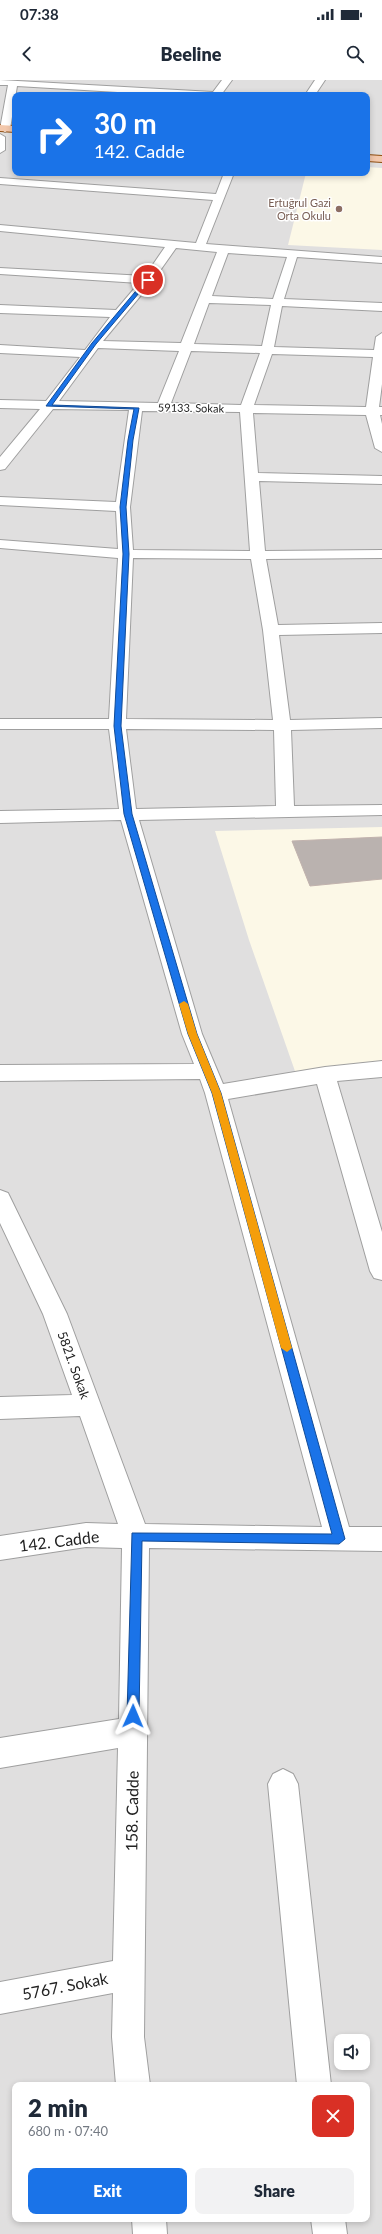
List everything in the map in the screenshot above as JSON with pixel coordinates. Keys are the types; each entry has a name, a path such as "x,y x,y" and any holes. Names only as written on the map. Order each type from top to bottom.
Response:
{"main road":[{"path":"370,149 382,150"},
{"path":"370,158 382,159"}],"street":[{"path":"217,92 227,80"},
{"path":"312,92 320,80"},
{"path":"0,82 12,81 172,92"},
{"path":"0,150 12,81"},
{"path":"200,246 228,176"},
{"path":"0,181 220,197"},
{"path":"0,228 224,249 382,260"},
{"path":"0,466 91,349 148,280 173,244"},
{"path":"164,407 224,249"},
{"path":"285,812 282,725 272,630 258,555 246,409 267,350 277,303 293,254"},
{"path":"0,271 148,280"},
{"path":"205,299 382,308"},
{"path":"0,309 120,314"},
{"path":"382,337 377,411 382,448"},
{"path":"0,349 91,349 188,346 381,354"},
{"name":"59133. Sokak","path":"0,404 136,408 164,407 377,411"},
{"path":"136,408 123,507 126,554 117,726 128,814 192,1034 216,1093 339,1539"},
{"path":"252,477 382,480"},
{"path":"0,502 123,507"},
{"path":"0,544 126,554 382,554"},
{"path":"272,630 382,628"},
{"path":"0,724 117,726 382,723"},
{"path":"0,817 382,810"},
{"path":"216,1093 325,1075 382,1069"},
{"path":"0,1073 208,1071"},
{"path":"325,1075 382,1271"},
{"name":"5821. Sokak","path":"0,1198 55,1314 136,1536"},
{"path":"0,1408 88,1405"},
{"name":"142. Cadde","path":"0,1548 86,1535 382,1539"},
{"name":"158. Cadde","path":"134,2082 128,2037 136,1536"},
{"path":"0,1752 133,1731"},
{"path":"283,1784 314,2082"},
{"name":"5767. Sokak","path":"0,1998 129,1974"},
{"path":"149,2222 150,2234"},
{"path":"328,2222 330,2234"}],"shaded area":[{"path":"0,80 382,80 382,2234 0,2234"},
{"name":"Ertuğrul Gazi Orta Okulu","path":"370,167 382,168 382,250 288,245 305,176 370,176"},
{"path":"382,827 382,1063 296,1074 249,940 215,831"}],"building":[{"path":"382,837 382,879 310,886 292,841"}],"slow traffic":[{"path":"184,1004 192,1034 216,1093 287,1348"}],"place":[{"name":"Ertuğrul Gazi Orta Okulu","path":"339,209"}],"route":[{"path":"133,1716 136,1536 297,1540 339,1539 216,1093 192,1034 128,814 117,726 126,554 123,507 136,408 48,406 89,354 94,344 148,280"}]}
